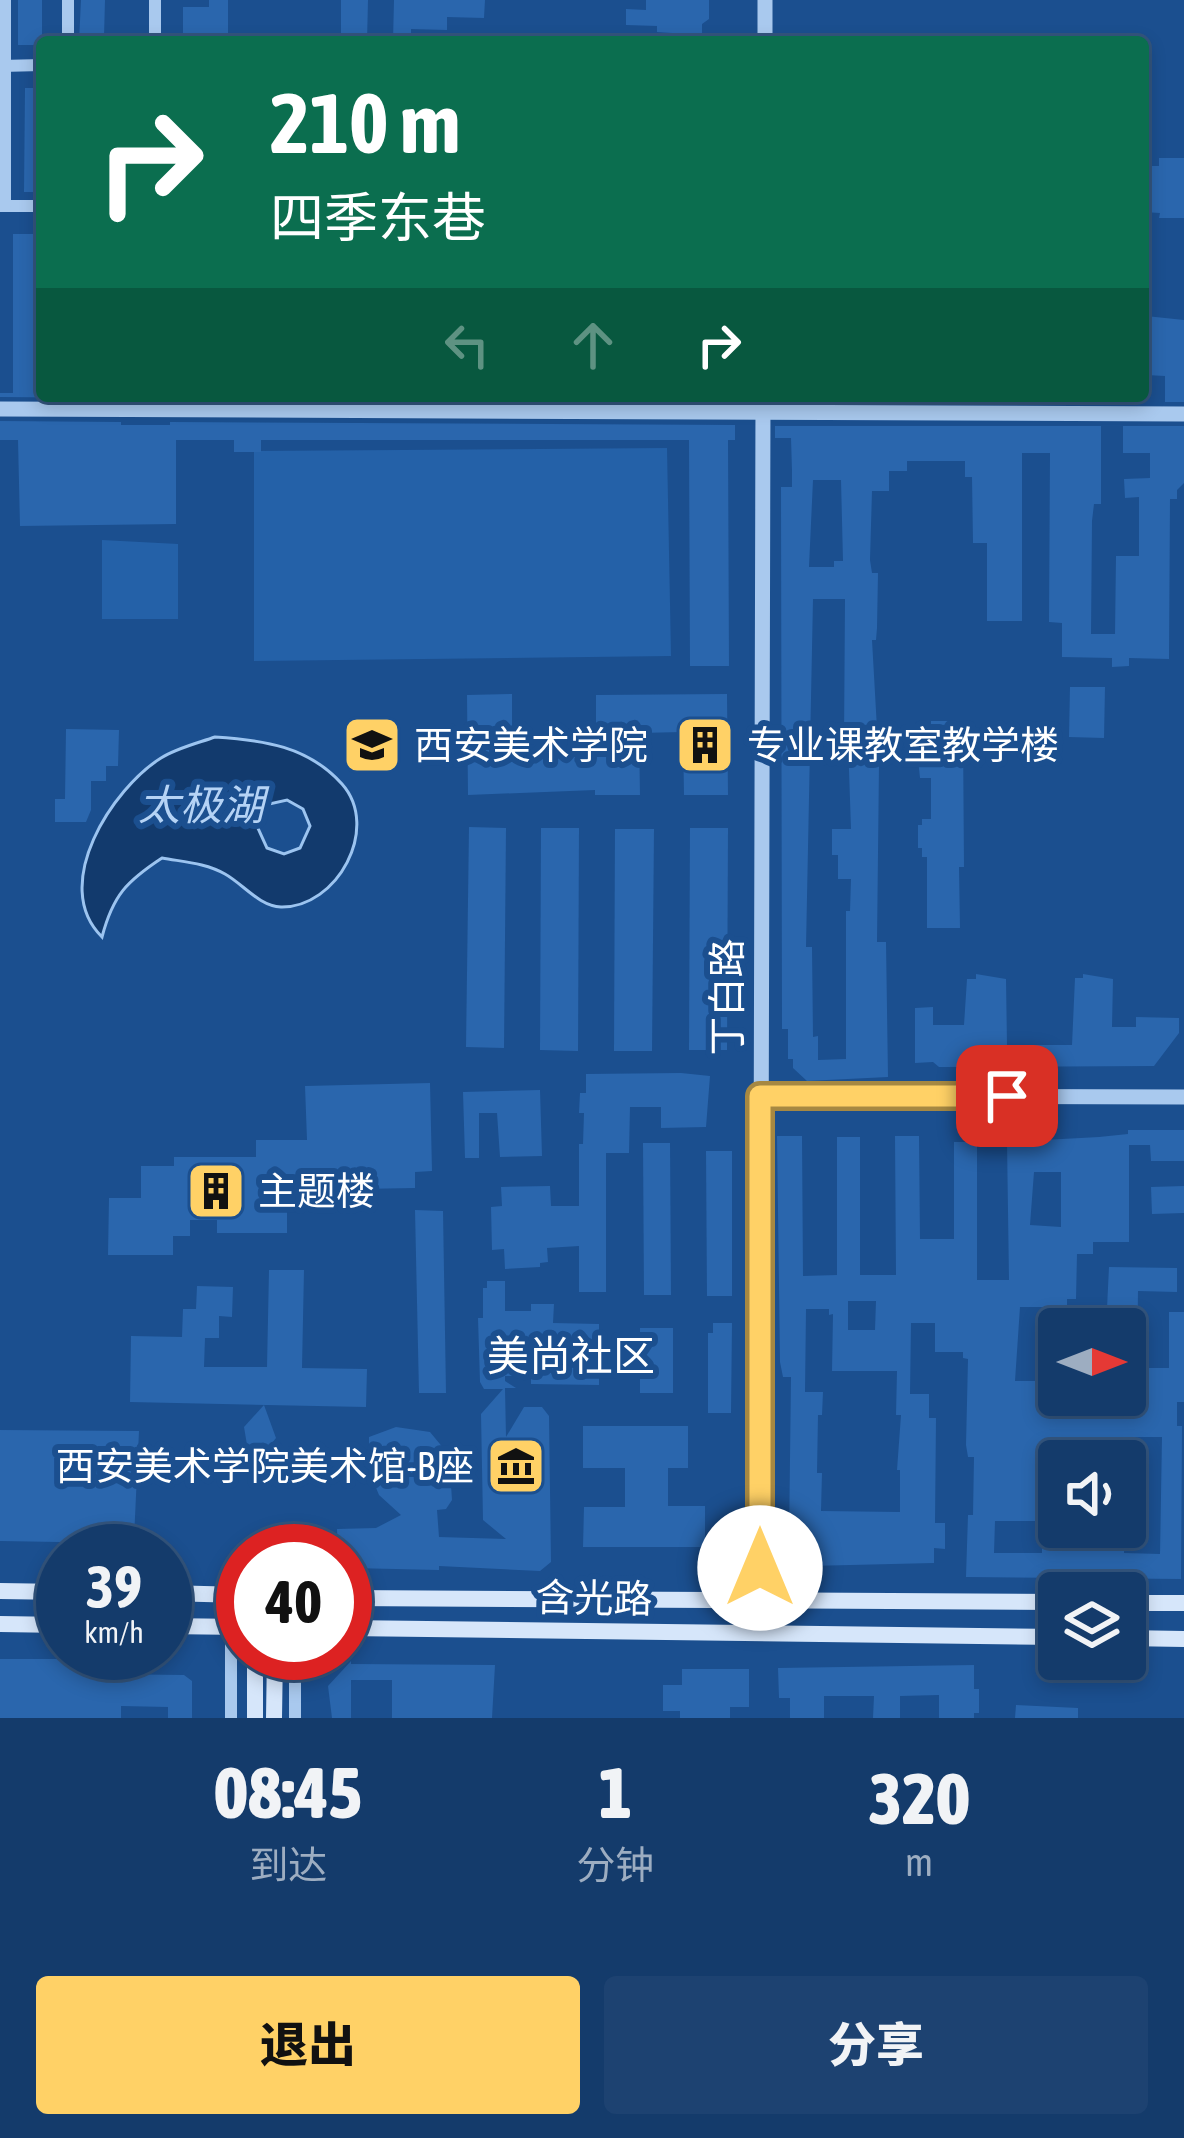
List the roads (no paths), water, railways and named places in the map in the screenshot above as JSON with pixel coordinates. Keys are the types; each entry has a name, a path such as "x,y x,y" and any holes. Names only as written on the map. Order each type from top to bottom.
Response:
{"main road":[{"path":"0,1591 36,1592"},
{"name":"含光路","path":"372,1598 1038,1602"},
{"path":"1146,1603 1184,1603"},
{"path":"0,1624 36,1625"},
{"name":"含光路","path":"372,1628 1038,1637"},
{"path":"1146,1638 1184,1639"},
{"path":"255,1718 256,1680"},
{"path":"274,1718 275,1680"}],"street":[{"path":"5,0 2,206 36,206"},
{"path":"68,0 68,36"},
{"path":"155,0 155,36"},
{"path":"765,0 765,36"},
{"path":"3,66 36,65"},
{"path":"0,410 158,403 764,404 1184,414"},
{"name":"丁白路","path":"760,1598 764,404"},
{"path":"760,1096 1184,1097"},
{"path":"231,1718 234,1680"},
{"path":"295,1680 295,1718"}],"water":[{"name":"太极湖","path":"215,737 284,747 329,771 353,802 357,822 347,862 320,894 281,907 258,899 218,870 162,858 123,890 102,937 87,916 82,891 85,865 107,814 143,772 167,754","holes":["287,800 303,809 310,826 300,848 284,854 267,848 257,826 269,804"]}],"place":[{"name":"西安美术学院","path":"372,745"},
{"name":"专业课教室教学楼","path":"705,745"},
{"name":"主题楼","path":"216,1191"},
{"name":"西安美术学院美术馆-B座","path":"516,1466"}],"district":[{"name":"美尚社区","path":"571,1356"}]}
